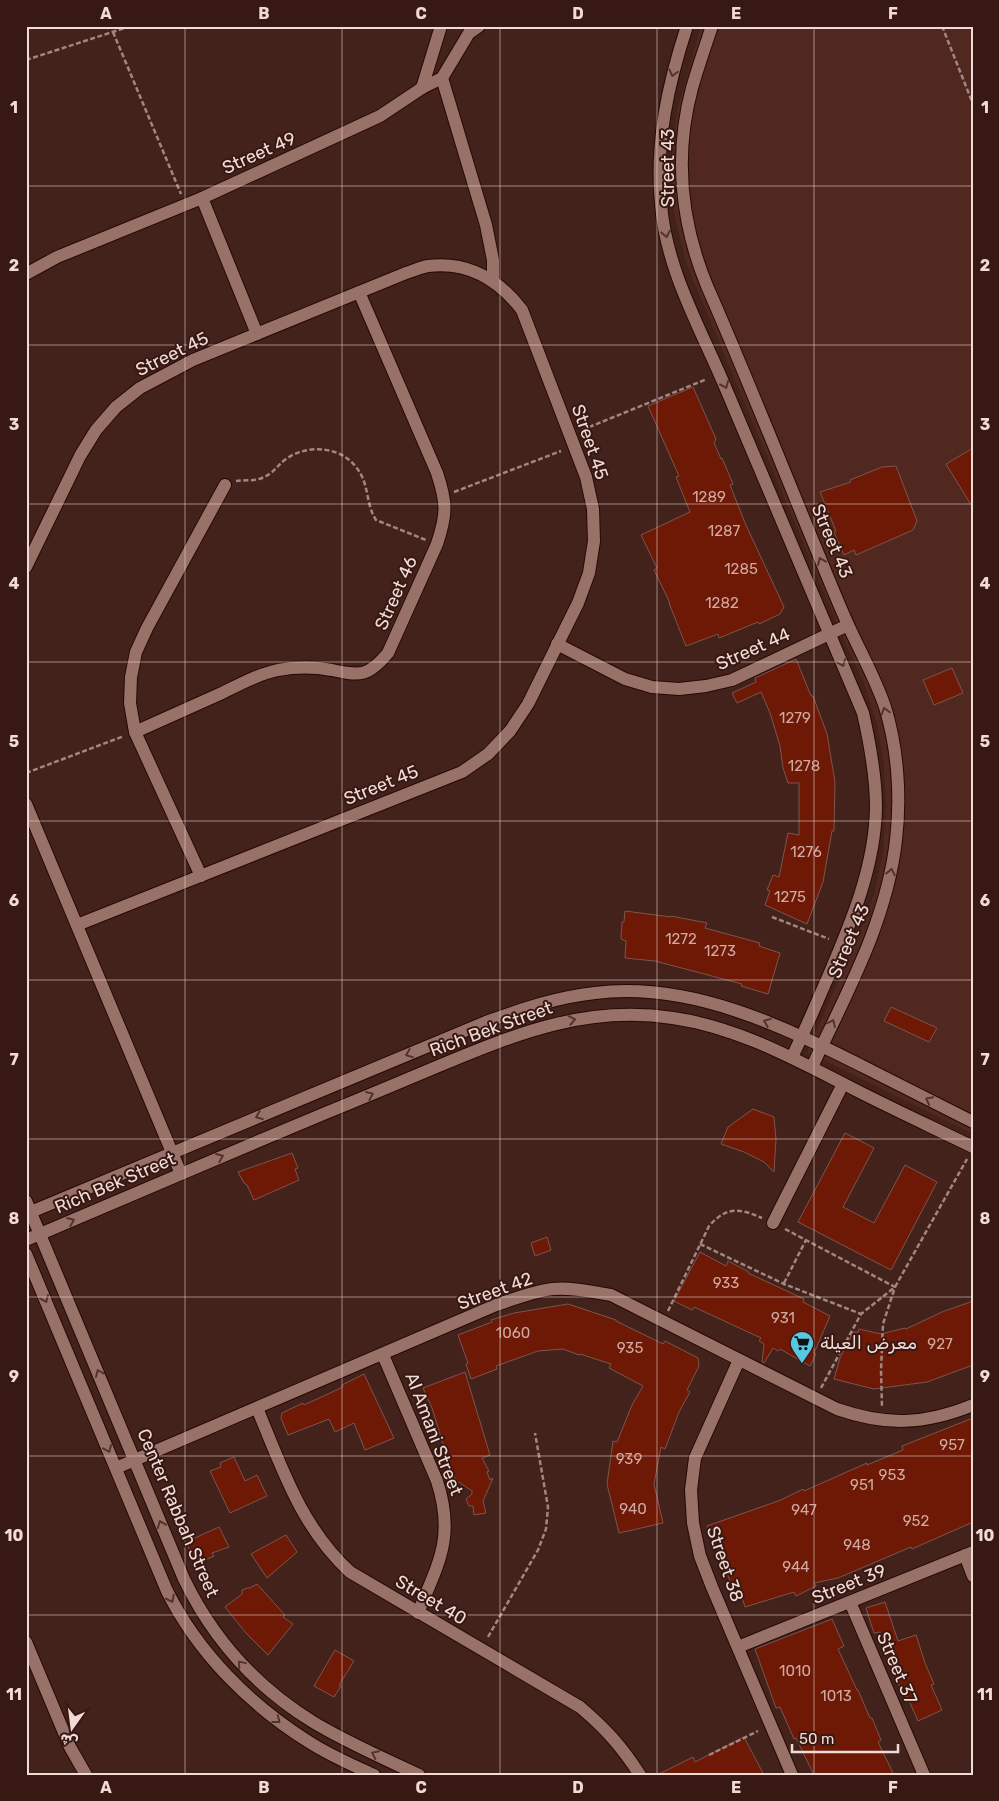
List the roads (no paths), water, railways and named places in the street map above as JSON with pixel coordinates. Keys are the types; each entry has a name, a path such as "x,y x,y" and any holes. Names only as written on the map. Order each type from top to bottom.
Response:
{"street":[{"path":"422,88 441,26"},
{"path":"479,26 469,33 442,78 486,225 493,260 493,281"},
{"name":"Street 43","path":"687,26 669,85 664,115 659,174 661,206 666,237 682,289 720,373 863,713 870,744 875,783 876,807 868,870 842,944 792,1057"},
{"name":"Street 43","path":"712,26 692,89 682,146 684,203 688,232 699,269 884,707 892,739 897,780 896,839 887,888 872,935 812,1067"},
{"name":"Street 49","path":"26,274 57,257 202,198 380,116 422,88 442,78"},
{"path":"202,198 257,334"},
{"name":"Street 45","path":"26,567 29,552 80,456 96,430 116,407 140,388 193,360 406,273 428,266 451,266 473,271 493,281 509,294 522,310 586,477 593,509 594,541 589,573 578,603 528,704 510,731 488,754 462,772 77,925"},
{"name":"Street 46","path":"134,732 253,678 278,670 304,668 331,670 346,674 363,673 378,666 388,653 437,544 445,512 445,496 437,473 359,292"},
{"path":"201,876 134,732 130,703 131,677 136,652 147,628 225,485"},
{"name":"Street 44","path":"557,644 625,680 652,687 679,689 706,686 732,680 848,625"},
{"path":"26,804 181,1174"},
{"name":"Rich Bek Street","path":"28,1209 172,1152 486,1022 554,999 596,992 638,992 680,996 721,1006 760,1019 802,1036 973,1122"},
{"name":"Rich Bek Street","path":"26,1240 481,1049 541,1027 573,1019 606,1015 672,1018 705,1024 736,1033 812,1067 970,1152"},
{"path":"773,1223 843,1084"},
{"name":"Center Rabbah Street","path":"28,1209 41,1234 184,1579 196,1603 211,1626 251,1675 281,1700 313,1722 419,1775"},
{"path":"26,1254 116,1468 186,1626 218,1665 250,1697 285,1726 323,1750 374,1775"},
{"name":"Street 42","path":"116,1468 496,1305 552,1289 582,1290 611,1295 837,1409 859,1417 882,1421 930,1420 973,1405"},
{"name":"Al Amani Street","path":"383,1355 437,1481 443,1500 446,1521 444,1542 439,1561 418,1613"},
{"name":"Street 38","path":"739,1360 695,1458 691,1490 693,1523 700,1556 792,1775"},
{"name":"Street 40","path":"257,1408 296,1500 320,1540 334,1557 350,1572 580,1707 604,1727 624,1749 640,1775"},
{"path":"969,1554 973,1576"},
{"name":"Street 39","path":"738,1647 969,1554"},
{"name":"Street 37","path":"850,1602 924,1775"},
{"path":"26,1642 70,1747 86,1775"}],"place":[{"name":"معرض العيلة","path":"802,1364"}]}
